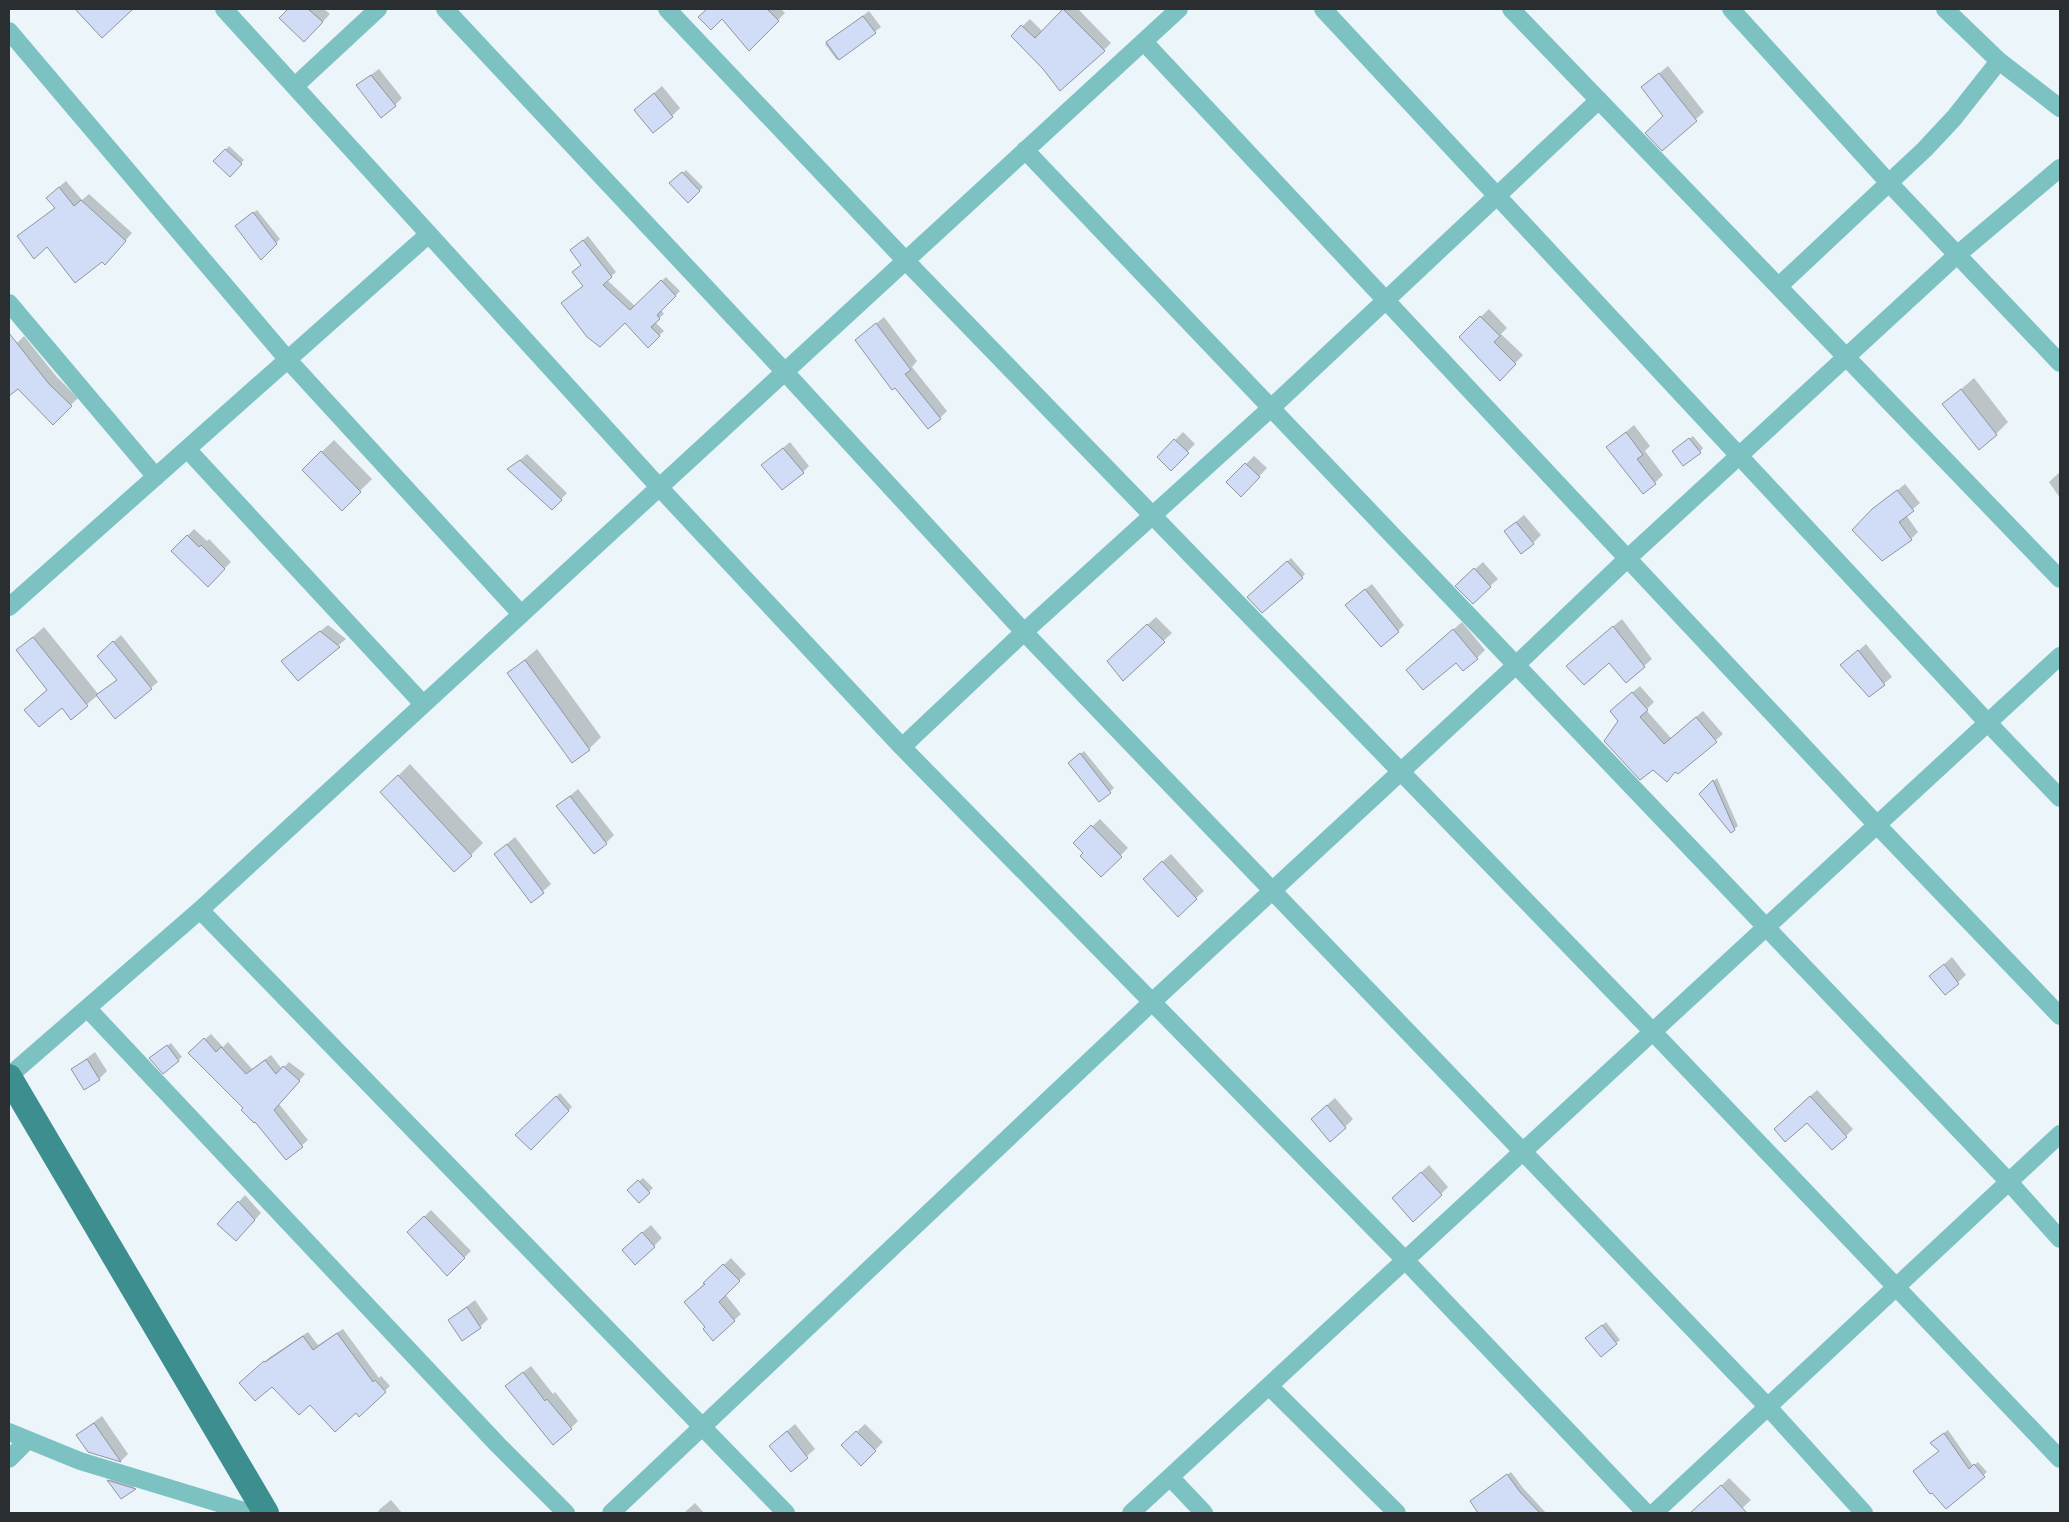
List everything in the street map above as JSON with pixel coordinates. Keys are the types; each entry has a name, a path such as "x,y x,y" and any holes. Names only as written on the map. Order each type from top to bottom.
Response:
{"main road":[{"path":"9,1076 266,1513"}],"street":[{"path":"224,9 659,487 902,747 1405,1260 1646,1513"},
{"path":"295,86 378,9"},
{"path":"445,9 784,371 1024,632 1524,1151 1768,1407 1864,1513"},
{"path":"668,9 905,260 1653,1032 2060,1459"},
{"path":"9,1076 200,910 1179,9"},
{"path":"1323,9 1988,724 2060,798"},
{"path":"1511,9 2060,579"},
{"path":"1731,9 1957,255 2057,354"},
{"path":"1945,9 1999,61 2060,108"},
{"path":"9,31 288,360 521,614"},
{"path":"1144,42 1877,825 2060,1016"},
{"path":"1779,286 1889,183 1954,118 1999,61"},
{"path":"902,747 1024,632 1270,408 1599,100"},
{"path":"1025,150 2009,1182 2060,1239"},
{"path":"611,1513 1152,1002 1515,666 1628,558 1957,255 2060,168"},
{"path":"9,607 429,234"},
{"path":"9,303 156,477"},
{"path":"187,449 423,704"},
{"path":"1131,1513 2060,656"},
{"path":"200,910 786,1513"},
{"path":"88,1009 498,1445 566,1513"},
{"path":"1654,1513 2060,1134"},
{"path":"1269,1386 1397,1513"},
{"path":"9,1432 80,1461 251,1513"},
{"path":"9,1459 28,1440"},
{"path":"1170,1477 1204,1513"}],"building":[{"path":"75,9 133,9 102,38"},
{"path":"288,9 308,9 323,22 304,42 279,18"},
{"path":"707,9 767,9 779,21 749,51 722,19 711,30 698,17"},
{"path":"1063,9 1105,51 1060,91 1043,69 1011,36 1021,25 1035,38"},
{"path":"863,16 876,33 839,60 826,42"},
{"path":"1659,73 1697,121 1662,151 1645,133 1663,116 1641,87"},
{"path":"371,75 396,106 381,118 356,85"},
{"path":"654,93 673,117 653,133 634,110"},
{"path":"225,149 242,164 230,177 213,161"},
{"path":"682,172 700,191 688,203 669,183"},
{"path":"59,187 74,206 81,200 126,241 105,265 102,262 75,283 47,247 34,259 17,236 55,208 46,198"},
{"path":"253,212 277,244 261,260 235,226"},
{"path":"583,240 612,277 603,285 630,310 661,280 676,296 657,315 660,319 651,327 660,336 648,348 625,323 600,347 587,337 561,303 583,286 572,272 581,265 570,250"},
{"path":"1480,316 1500,336 1494,342 1516,364 1500,381 1459,337"},
{"path":"876,323 911,370 905,374 941,419 928,429 895,388 892,390 855,340"},
{"path":"9,333 49,384 72,406 53,425 18,389 9,396"},
{"path":"1961,389 1997,435 1979,450 1942,404"},
{"path":"1626,432 1643,455 1637,459 1656,484 1643,494 1606,447"},
{"path":"1689,438 1701,453 1683,466 1672,451"},
{"path":"1174,439 1189,453 1171,471 1157,457"},
{"path":"783,448 804,473 782,490 761,465"},
{"path":"321,451 361,492 342,511 302,470"},
{"path":"520,460 562,500 552,510 507,469"},
{"path":"1245,463 1260,477 1241,497 1226,482"},
{"path":"1897,490 1914,511 1899,522 1912,540 1882,561 1852,530 1872,509"},
{"path":"1516,522 1534,544 1521,554 1504,531"},
{"path":"187,535 199,547 201,545 225,569 208,587 171,551"},
{"path":"1287,561 1303,578 1262,613 1247,597"},
{"path":"1474,568 1491,587 1473,604 1455,586"},
{"path":"1365,589 1399,632 1381,647 1345,605"},
{"path":"1147,624 1165,642 1123,681 1107,661"},
{"path":"1613,626 1645,667 1626,683 1609,663 1584,685 1566,666"},
{"path":"1453,629 1478,659 1463,671 1456,663 1423,690 1406,670"},
{"path":"320,631 340,647 298,681 281,661"},
{"path":"33,637 88,706 71,720 62,708 39,727 24,710 47,690 16,650"},
{"path":"113,641 152,689 115,719 96,695 117,680 97,656"},
{"path":"1858,650 1885,685 1869,697 1840,665"},
{"path":"525,660 590,750 572,763 507,673"},
{"path":"1632,692 1648,710 1640,717 1664,744 1696,717 1717,742 1678,774 1675,772 1667,782 1653,770 1640,780 1604,741 1618,721 1610,711"},
{"path":"1080,753 1111,793 1099,802 1068,763"},
{"path":"398,775 472,856 454,872 380,792"},
{"path":"1713,780 1735,830 1731,833 1699,794"},
{"path":"570,796 607,844 594,854 556,806"},
{"path":"1091,825 1122,857 1101,877 1080,856 1083,853 1073,843"},
{"path":"507,844 544,893 531,903 494,854"},
{"path":"1162,861 1197,899 1178,917 1143,879"},
{"path":"1944,964 1959,984 1945,995 1929,976"},
{"path":"204,1038 216,1052 221,1047 246,1074 265,1060 276,1074 283,1066 300,1081 274,1110 303,1147 286,1160 255,1122 241,1110 243,1108 188,1053"},
{"path":"167,1045 179,1061 163,1074 149,1058"},
{"path":"87,1059 100,1080 84,1090 71,1069"},
{"path":"556,1096 569,1111 531,1150 515,1135"},
{"path":"1810,1096 1847,1137 1832,1150 1807,1123 1785,1142 1774,1129"},
{"path":"1327,1105 1346,1128 1330,1142 1311,1119"},
{"path":"1421,1172 1442,1195 1413,1222 1392,1198"},
{"path":"638,1180 650,1193 639,1203 627,1190"},
{"path":"238,1201 255,1220 236,1241 217,1224"},
{"path":"424,1216 465,1258 447,1276 407,1232"},
{"path":"642,1232 655,1247 635,1265 622,1250"},
{"path":"723,1264 740,1281 719,1302 735,1321 713,1341 703,1329 705,1327 684,1302 705,1284 703,1283"},
{"path":"467,1307 481,1328 462,1341 448,1320"},
{"path":"1602,1325 1617,1344 1601,1357 1585,1338"},
{"path":"337,1333 373,1382 375,1380 386,1392 359,1417 356,1413 335,1432 310,1405 299,1415 272,1387 255,1401 239,1383 264,1361 303,1336 313,1350"},
{"path":"523,1372 545,1401 547,1399 572,1429 553,1445 505,1386"},
{"path":"94,1423 121,1462 88,1452 76,1435"},
{"path":"787,1431 808,1458 791,1472 769,1446"},
{"path":"856,1431 876,1451 861,1466 841,1445"},
{"path":"1944,1433 1969,1469 1974,1464 1985,1477 1946,1509 1932,1493 1930,1494 1913,1471 1939,1451 1930,1443"},
{"path":"1507,1474 1520,1492 1540,1513 1478,1513 1470,1501"},
{"path":"107,1480 136,1489 121,1499"},
{"path":"1721,1485 1747,1513 1690,1513"}]}
